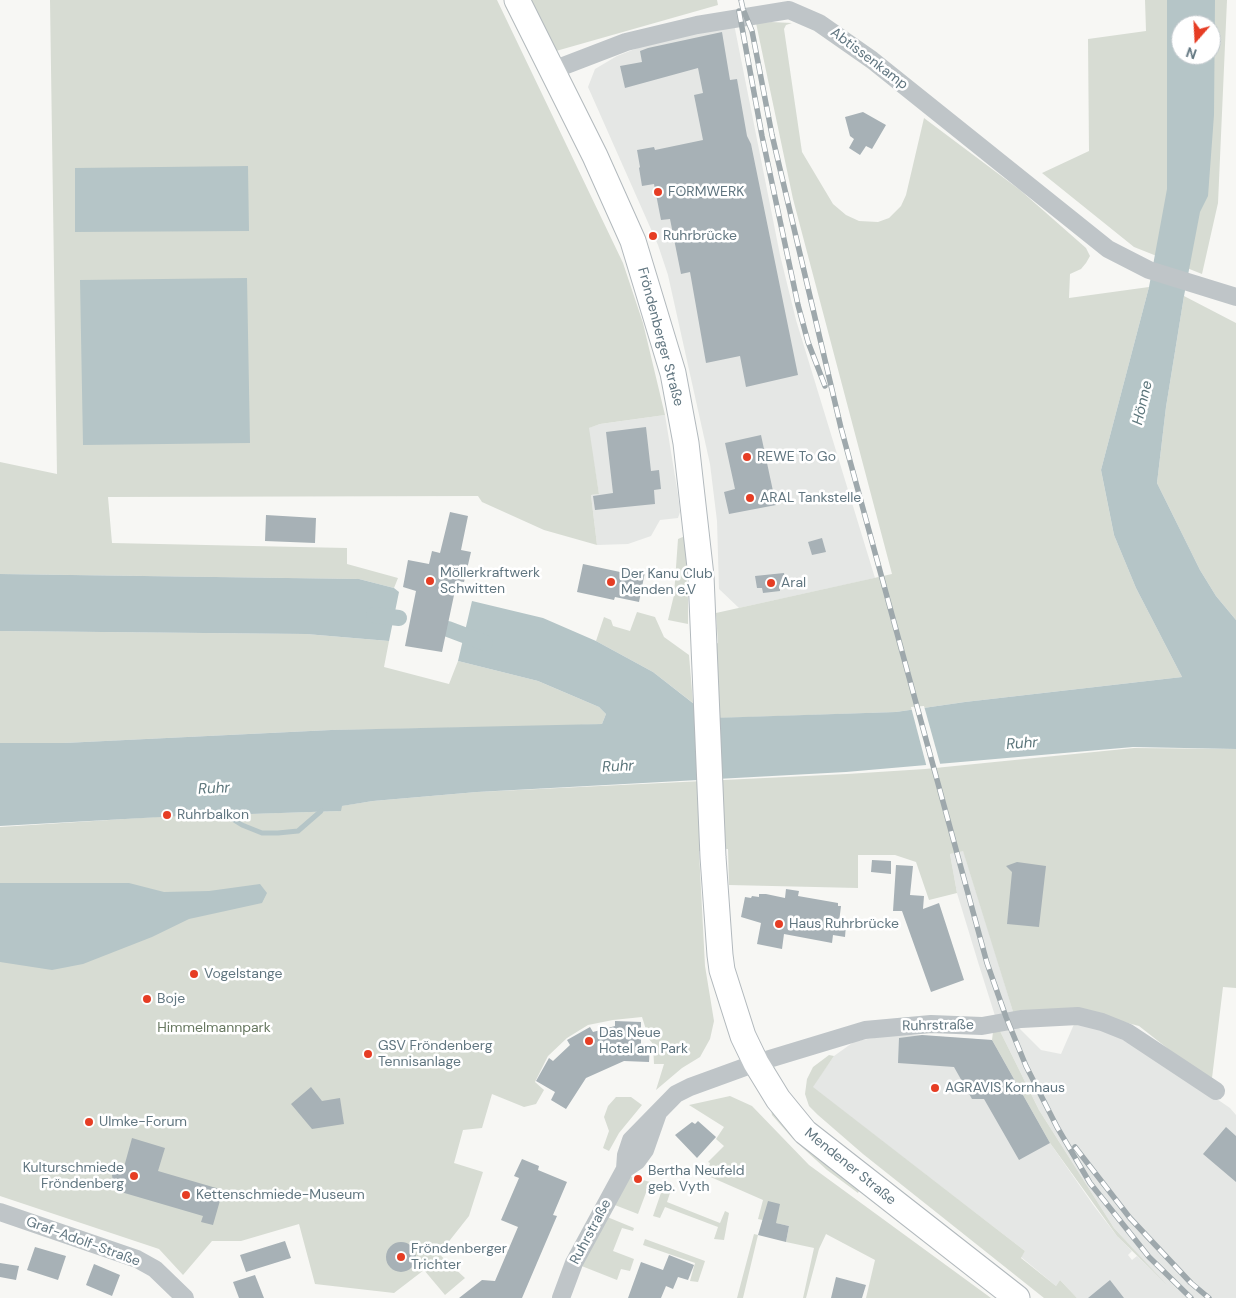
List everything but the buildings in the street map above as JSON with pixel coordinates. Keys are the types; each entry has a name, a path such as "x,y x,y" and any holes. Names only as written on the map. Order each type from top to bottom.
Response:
{"main road":[{"name":"Fröndenberger Straße","path":"516,0 595,156 633,241 673,373 692,489 701,576 709,760"},
{"name":"Mendener Straße","path":"709,760 714,876 722,970 743,1036 756,1063 784,1107 805,1132 1017,1298"}],"street":[{"name":"Abtissenkamp","path":"553,70 626,42 750,14 789,10 819,23 872,60 1108,249 1143,268 1236,297"},
{"name":"Ruhrstraße","path":"561,1298 574,1263 625,1169 637,1161 645,1150 658,1113 676,1094 756,1063 865,1030 931,1024 982,1026 1021,1019 1078,1016 1102,1022 1127,1032 1216,1091"},
{"name":"Graf-Adolf-Straße","path":"0,1212 136,1258 155,1269 185,1298"}],"shaded area":[{"path":"734,24 780,255 796,320 875,578 739,608 719,589 717,521 710,464 668,275 658,245 588,87 595,69 617,56 653,42"},
{"path":"665,415 678,495 680,512 678,518 660,520 651,536 628,544 597,545 591,495 599,494 588,428 600,424"},
{"path":"963,850 1014,1015 996,1019 978,962 957,893 950,854"},
{"path":"1075,1022 1106,1030 1176,1071 1230,1108 1236,1115 1236,1298 1077,1298 1060,1280 1056,1286 1021,1257 1025,1251 812,1087 834,1056 855,1041 900,1034 992,1040 1050,1143 1094,1206 1117,1236 1132,1251 1128,1255 1132,1260 1137,1256 1159,1277 1114,1228 1039,1110 1000,1031 1018,1027 1041,1050 1061,1054"}],"green space":[{"path":"50,0 497,0 623,263 643,323 665,415 600,424 589,428 599,494 591,495 597,545 544,530 482,502 478,496 108,497 112,543 347,548 347,564 398,578 394,588 359,579 0,574 0,462 57,474"},
{"path":"529,0 717,0 718,5 556,51"},
{"path":"1145,0 1227,0 1218,203 1202,274 1134,247 1042,173 1089,151 1088,39 1146,31"},
{"path":"756,23 792,23 786,25 784,29 802,152 833,204 846,215 859,221 878,222 889,218 901,206 906,195 924,118 1020,190 1086,248 1090,256 1086,263 1081,269 1070,274 1069,298 1149,287 1101,470 1114,535 1136,588 1182,677 965,702 896,712 720,718 711,646 718,643 716,613 892,574 793,199"},
{"path":"1184,296 1236,323 1236,620 1216,596 1200,570 1157,483 1166,407"},
{"path":"685,536 688,624 668,620 674,595 678,539"},
{"path":"637,612 655,617 664,637 689,655 693,703 653,672 596,641 604,617 611,620 613,626 630,631"},
{"path":"0,631 306,634 389,641 384,667 449,684 458,661 538,681 599,707 606,714 602,724 561,726 331,730 64,743 0,743"},
{"name":"Himmelmannpark","path":"1134,748 1236,749 1236,988 1223,987 1212,1078 1181,1059 1139,1026 1079,1010 1014,1015 963,851 950,854 957,893 929,900 916,862 895,855 858,855 858,888 729,885 728,849 699,851 705,966 714,1021 710,1039 700,1057 682,1068 656,1090 664,1064 654,1064 653,1044 649,1039 642,1017 613,1020 588,1025 567,1038 548,1056 535,1082 544,1090 536,1104 524,1107 492,1094 482,1128 463,1130 454,1163 483,1172 469,1216 439,1254 465,1278 445,1295 424,1270 394,1293 315,1284 299,1224 241,1241 212,1241 183,1275 159,1249 0,1196 0,827 156,817 340,811 341,806 373,801 477,792 925,769"},
{"path":"1000,1031 1039,1110 1114,1228 1167,1285 1117,1236 1050,1143 992,1040 993,1032"},
{"path":"829,1055 834,1056 813,1087 1025,1251 1021,1258 1056,1286 1060,1280 1077,1298 1044,1298 863,1154 818,1115 809,1106 805,1094 807,1079 813,1067"},
{"path":"730,1096 752,1106 809,1165 991,1298 866,1298 875,1260 826,1234 819,1249 806,1298 803,1298 814,1248 786,1242 789,1226 758,1219 763,1200 706,1175 710,1163 708,1162 724,1146 716,1139 724,1127 689,1105"},
{"path":"616,1097 631,1097 642,1105 619,1133 609,1151 603,1148 609,1131 604,1117 608,1106"},
{"path":"771,1110 797,1140 859,1191 858,1193 827,1170 793,1139 772,1115"},
{"path":"622,1174 650,1182 638,1214 607,1202"},
{"path":"663,1187 671,1190 667,1202 720,1223 725,1211 729,1213 724,1240 714,1239 718,1227 665,1207 660,1218 653,1216"},
{"path":"600,1214 634,1228 633,1231 622,1228 613,1251 634,1259 630,1271 621,1269 617,1280 574,1263"},
{"path":"754,1234 758,1235 743,1298 737,1298"},
{"path":"645,1239 705,1261 698,1282 690,1281 695,1263 643,1245"}],"water":[{"path":"1167,0 1215,0 1215,15 1171,15 1171,65 1214,65 1214,115 1208,196 1200,212 1184,296 1166,407 1157,483 1200,570 1216,596 1236,620 1236,749 1133,747 846,772 477,792 373,801 342,806 341,811 161,817 0,826 0,743 64,743 331,730 602,724 606,714 599,707 538,681 458,661 472,601 543,618 596,641 653,672 712,718 896,712 965,702 1182,677 1136,588 1114,535 1101,470 1149,287 1167,189"},
{"path":"248,166 249,231 75,232 75,168"},
{"path":"247,278 250,443 83,445 80,280"},
{"path":"0,574 359,579 394,588 399,592 389,641 306,634 0,631"},
{"path":"0,883 129,883 164,892 209,891 260,884 267,893 262,903 189,919 152,937 83,964 52,970 0,962"}],"pier":[{"path":"924,706 941,767 927,768 911,707"}],"waterway":[{"path":"374,615 399,618"},
{"path":"448,629 485,643"},
{"path":"226,815 242,825 262,833 278,833 298,831 321,811"}],"railway":[{"path":"741,0 752,31 772,135 841,428 987,963 1026,1066 1057,1127 1090,1183 1149,1257 1191,1298"},
{"path":"739,11 762,136 798,305 808,342 825,386"},
{"path":"1075,1147 1130,1218 1191,1283 1209,1298"}],"place":[{"name":"FORMWERK","path":"658,192"},
{"name":"Ruhrbrücke","path":"653,236"},
{"name":"REWE To Go","path":"747,457"},
{"name":"ARAL Tankstelle","path":"750,498"},
{"name":"Möllerkraftwerk Schwitten","path":"430,581"},
{"name":"Der Kanu Club Menden e.V","path":"611,582"},
{"name":"Aral","path":"771,583"},
{"name":"Ruhrbalkon","path":"167,815"},
{"name":"Haus Ruhrbrücke","path":"779,924"},
{"name":"Vogelstange","path":"194,974"},
{"name":"Boje","path":"147,999"},
{"name":"Das Neue Hotel am Park","path":"589,1041"},
{"name":"GSV Fröndenberg Tennisanlage","path":"368,1054"},
{"name":"AGRAVIS Kornhaus","path":"935,1088"},
{"name":"Ulmke-Forum","path":"89,1122"},
{"name":"Kulturschmiede Fröndenberg","path":"134,1176"},
{"name":"Bertha Neufeld geb. Vyth","path":"638,1179"},
{"name":"Kettenschmiede-Museum","path":"186,1195"},
{"name":"Fröndenberger Trichter","path":"401,1257"}],"water label":[{"name":"Hönne","path":"1143,403"},
{"name":"Ruhr","path":"1022,744"},
{"name":"Ruhr","path":"618,767"},
{"name":"Ruhr","path":"214,789"}]}
